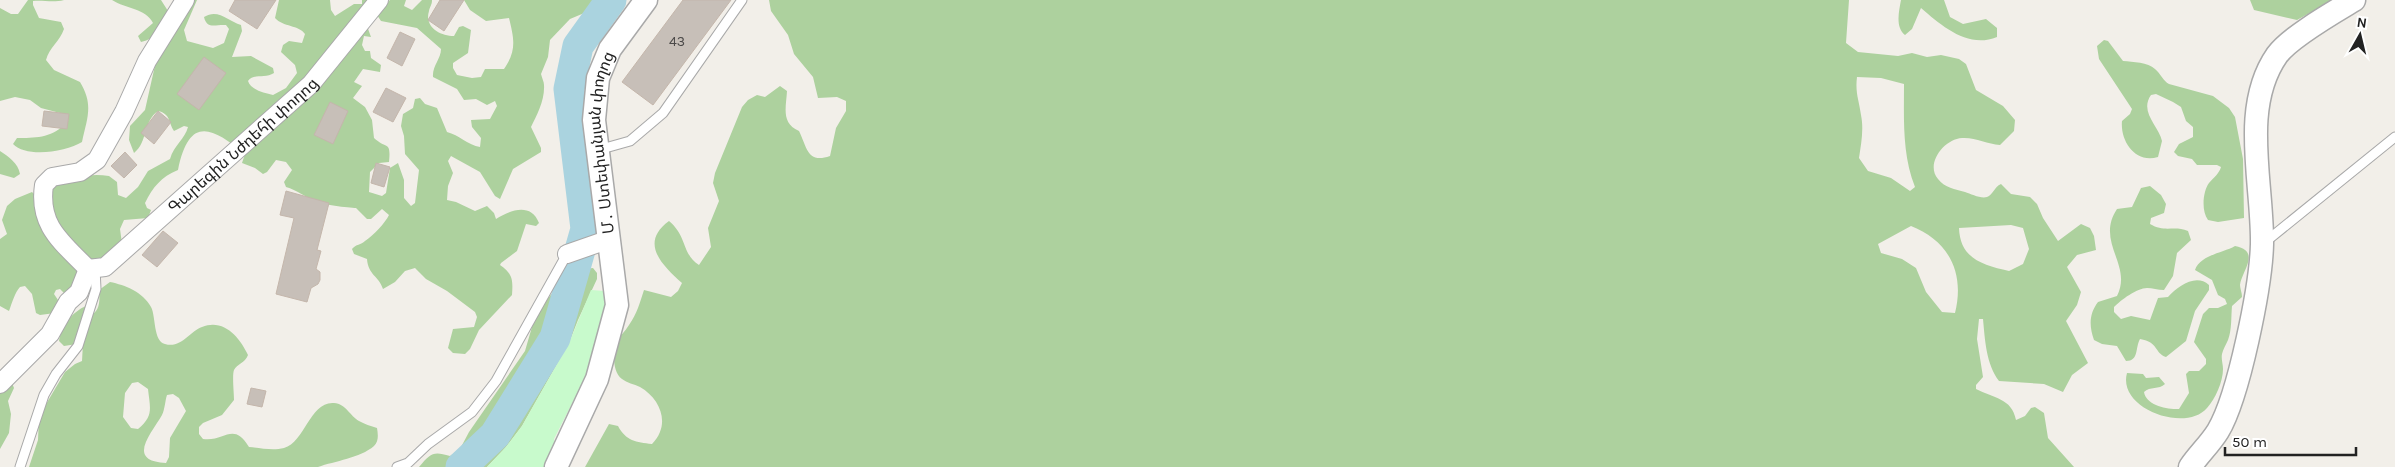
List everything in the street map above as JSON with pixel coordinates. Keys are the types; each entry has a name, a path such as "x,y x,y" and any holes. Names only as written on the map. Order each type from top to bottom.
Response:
{"street":[{"path":"0,384 50,334 68,302 80,292 92,268 58,239 48,225 43,211 44,185 52,177 80,172 97,160 120,121 147,61 185,0"},
{"name":"Գարեգին Նժդեհի փողոց","path":"92,268 105,267 311,84 380,0"},
{"name":"Մ․ Ստեփանյան փողոց","path":"556,467 597,380 617,305 594,120 598,78 610,49 646,0"},
{"path":"2190,467 2218,430 2231,399 2242,361 2262,245 2256,108 2264,80 2278,54 2307,29 2354,0"},
{"path":"567,254 610,239"}],"lane":[{"path":"598,150 630,140 662,113 742,0"},
{"path":"2262,245 2395,137"},
{"path":"397,467 408,463 428,444 472,412 496,381 567,254"},
{"path":"20,467 44,395 56,374 78,346 96,289 92,268"}],"green space":[{"path":"28,0 64,0 33,1 33,5 39,18 61,22 64,29 46,60 54,70 80,82 87,98 88,112 82,142 57,151 27,151 13,144 17,138 30,138 54,133 64,125 60,113 41,108 30,100 15,97 0,101 0,8 11,14 18,14"},
{"path":"112,0 161,0 168,11 159,31 151,38 141,42 138,36 153,23 150,18"},
{"path":"186,0 197,0 184,30 187,41 213,48 224,43 229,29 226,25 212,26 207,24 204,17 209,15 223,16 241,25 242,31 232,57 251,56 273,68 274,73 271,75 253,77 248,81 255,89 273,95 286,88 297,73 295,65 281,52 283,45 289,41 302,43 305,34 299,29 282,23 275,18 279,0 330,0 331,10 335,16 354,4 362,4 362,0 373,0 367,26 371,37 364,36 362,45 365,51 370,51 371,58 381,65 380,72 363,69 354,82 362,86 353,98 365,107 372,120 374,138 389,148 389,162 379,163 370,172 369,192 382,196 386,193 390,168 398,163 404,180 404,198 411,206 415,203 419,170 405,154 404,136 401,126 403,114 413,108 415,99 420,98 425,104 437,108 447,132 480,147 481,138 472,127 471,120 490,119 497,106 495,101 487,105 476,99 464,100 457,89 433,77 441,49 417,28 381,21 377,15 378,11 390,0 406,0 404,6 412,10 422,0 432,0 428,17 434,30 454,36 459,27 463,26 471,30 468,53 453,63 453,68 457,75 472,78 481,77 485,69 504,69 513,50 513,38 509,18 486,21 470,10 464,0 592,0 592,7 589,11 570,19 550,40 548,57 541,74 544,84 543,96 531,127 541,152 513,169 500,199 495,196 480,172 451,156 448,161 453,173 448,186 447,200 475,211 487,206 494,213 496,219 514,211 526,210 535,216 539,223 536,226 526,224 517,251 501,263 500,265 510,274 512,295 479,330 470,349 465,354 453,353 448,348 453,329 474,327 477,317 475,312 447,291 426,279 415,268 405,271 395,282 383,289 369,269 367,259 354,254 352,249 372,236 389,215 382,209 371,219 367,219 356,208 316,202 286,187 284,182 292,170 286,162 276,160 267,172 263,174 255,168 242,163 245,154 233,144 222,137 203,131 195,134 188,141 178,170 162,179 151,192 145,203 147,208 151,210 148,218 124,220 120,229 123,251 67,296 60,289 56,290 54,294 60,303 55,313 40,315 36,313 32,294 25,286 18,289 9,311 0,306 0,239 7,234 2,220 7,206 15,199 32,192 36,196 61,182 90,175 109,176 117,182 118,195 126,198 138,187 148,171 170,159 188,127 184,126 174,131 167,116 158,111 150,120 142,143 134,153 129,140 130,126 145,110 156,61"},
{"path":"769,0 1849,0 1846,43 1858,52 1898,56 1912,53 1927,57 1941,55 1959,59 1966,64 1976,90 2003,106 2015,120 2014,131 2000,145 1962,138 1955,139 1943,147 1938,153 1934,166 1935,173 1941,182 1950,188 1985,197 1989,196 2001,184 2011,194 2030,197 2037,204 2043,218 2058,241 2081,224 2090,228 2094,236 2096,250 2077,255 2067,267 2081,292 2077,305 2066,321 2088,363 2072,375 2063,392 2044,384 1999,381 1991,367 1983,319 1979,319 1977,339 1983,377 1976,385 1976,389 2006,403 2014,413 2016,420 2025,416 2031,408 2035,407 2044,413 2048,438 2074,467 585,467 609,424 618,426 624,435 636,441 652,444 658,437 662,421 658,405 647,392 618,375 614,364 615,347 634,317 644,290 671,297 678,291 682,283 667,269 657,253 655,246 656,237 660,229 669,221 679,233 689,255 699,265 711,247 708,228 719,201 713,183 715,173 742,107 748,100 757,95 765,97 780,86 787,91 786,114 789,124 799,131 806,148 812,156 817,158 830,156 836,128 846,111 846,101 837,97 818,98 813,77 794,54 788,35 771,11","holes":["1857,77 1881,78 1904,84 1906,149 1915,187 1910,191 1891,178 1868,171 1859,158 1862,126 1857,92","2011,225 2023,228 2029,249 2023,264 2009,271 1982,263 1968,254 1960,239 1959,228","1911,226 1935,240 1951,260 1955,272 1958,285 1955,313 1942,312 1926,292 1916,268 1902,259 1881,253 1878,244"]},
{"path":"1901,0 1944,0 1950,17 1963,24 1986,19 1997,28 1997,37 1986,40 1966,38 1938,22 1921,8 1912,29 1905,35 1899,23"},
{"path":"2250,0 2333,0 2297,20 2254,10"},
{"path":"2104,40 2108,41 2123,61 2148,65 2155,69 2169,84 2213,96 2229,108 2235,117 2243,159 2244,218 2218,222 2208,220 2204,212 2205,191 2221,167 2217,165 2197,165 2192,159 2178,156 2174,152 2179,144 2193,137 2193,127 2186,121 2181,107 2156,94 2151,95 2148,101 2148,113 2162,141 2158,157 2142,157 2136,154 2126,143 2122,121 2130,114 2132,109 2099,59 2097,46"},
{"path":"0,151 15,163 20,174 14,178 0,174"},
{"path":"2150,186 2161,195 2166,204 2164,213 2151,218 2150,224 2165,229 2183,229 2188,231 2191,240 2177,253 2173,276 2164,290 2147,288 2139,290 2117,304 2114,307 2114,312 2121,319 2131,316 2150,320 2158,298 2168,297 2187,282 2199,280 2209,285 2209,290 2195,311 2186,341 2166,357 2146,340 2140,339 2135,356 2133,359 2126,361 2117,346 2102,344 2094,340 2091,320 2098,302 2117,296 2121,285 2121,274 2110,232 2111,221 2117,209 2132,207 2141,188"},
{"path":"2235,246 2247,252 2249,257 2240,285 2242,297 2232,306 2230,332 2222,354 2223,374 2216,395 2207,408 2197,415 2184,418 2155,413 2142,406 2132,397 2127,386 2127,373 2143,374 2146,378 2159,377 2165,384 2146,390 2144,392 2146,397 2158,406 2179,409 2189,393 2186,374 2189,371 2199,371 2206,364 2206,359 2194,342 2203,314 2209,308 2218,308 2227,304 2225,299 2218,295 2212,280 2195,270 2207,258"},
{"path":"593,268 597,273 597,279 569,343 522,426 506,447 487,467 419,467 433,454 450,456 460,449 469,432 525,351 534,320 545,302 569,273 575,270"},
{"path":"110,282 127,287 143,297 153,311 158,338 165,344 171,345 181,342 198,329 210,325 224,327 241,342 248,355 234,370 234,400 222,415 203,423 199,427 199,434 203,439 233,434 243,439 249,447 284,448 297,438 319,408 326,404 334,403 345,408 359,421 377,428 378,437 376,444 362,454 318,467 29,467 38,440 39,416 65,372 82,361 83,343 64,346 59,341 60,335 72,316 81,309 86,306 89,317 93,315 99,302 99,290","holes":["138,382 148,389 150,407 147,420 138,429 131,428 123,417 125,393 132,383","173,394 179,398 186,411 170,438 169,457 166,463 154,461 147,457 144,452 145,445 162,415 167,395"]},
{"path":"591,290 605,291 610,304 601,356 586,376 554,439 561,467 487,467 522,426 569,343"},
{"path":"12,383 14,388 8,401 11,414 9,433 0,449 0,389"}],"building":[{"path":"235,0 276,0 257,29 229,11"},
{"path":"440,0 464,0 444,31 428,20"},
{"path":"683,0 731,0 653,105 622,82"},
{"path":"400,32 415,39 402,66 387,58"},
{"path":"204,57 226,73 199,110 177,94"},
{"path":"386,88 406,98 393,122 373,112"},
{"path":"330,102 348,111 333,144 314,135"},
{"path":"44,111 69,114 67,129 42,126"},
{"path":"158,111 171,122 154,144 141,133"},
{"path":"125,152 137,165 124,178 111,166"},
{"path":"376,163 390,167 384,187 371,183"},
{"path":"286,191 329,203 317,250 321,251 316,269 320,272 320,280 318,284 311,288 307,302 276,294 294,218 280,215"},
{"path":"163,231 178,243 157,267 142,255"},
{"path":"251,388 266,391 262,407 247,404"}],"waterway":[{"path":"461,467 495,435 555,338 586,229 569,89 578,46 611,0"}]}
